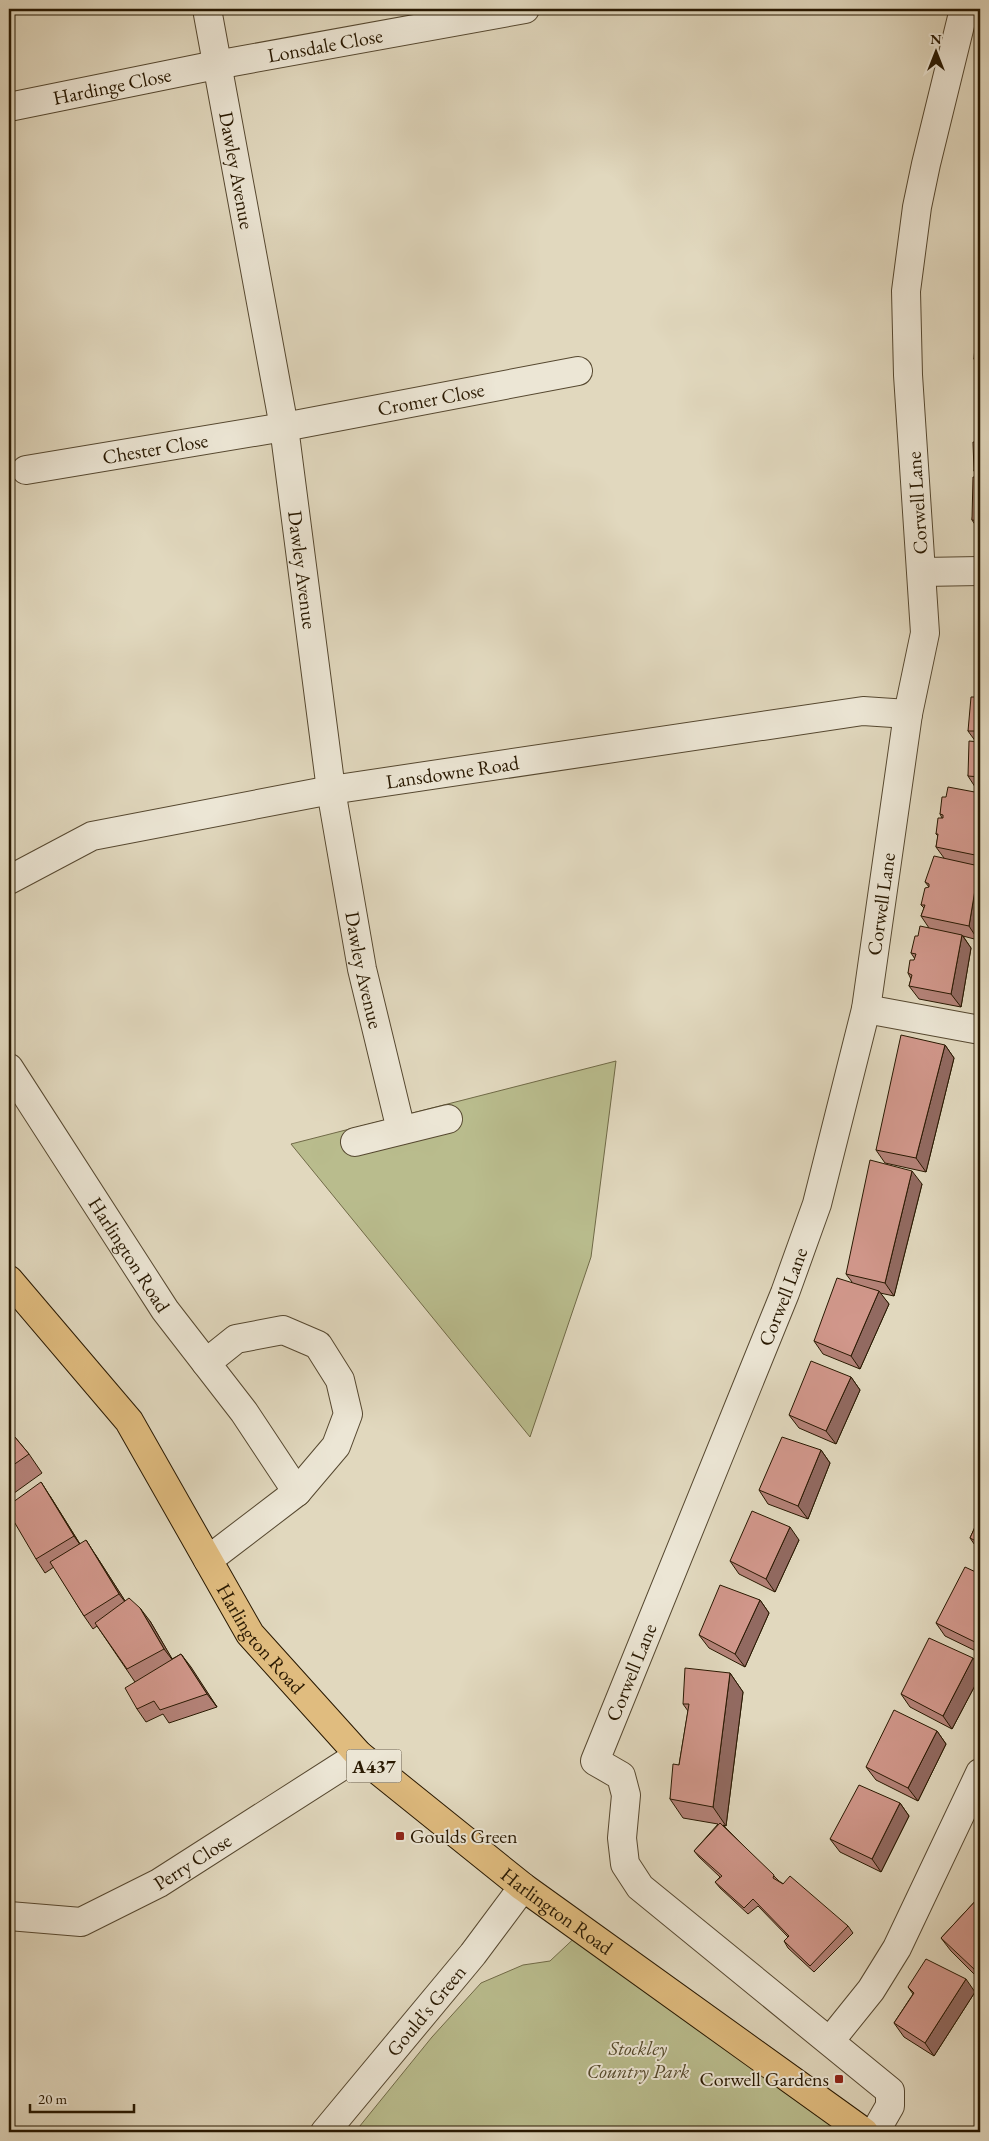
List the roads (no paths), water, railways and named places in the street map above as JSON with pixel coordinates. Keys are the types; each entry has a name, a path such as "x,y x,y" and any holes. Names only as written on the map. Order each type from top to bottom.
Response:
{"main road":[{"name":"Harlington Road","path":"9,1280 129,1421 250,1634 359,1755 523,1887 864,2132"}],"street":[{"name":"Dawley Avenue","path":"206,9 284,427 331,790 362,969 401,1130"},
{"name":"Lonsdale Close","path":"216,65 525,9"},
{"name":"Corwell Lane","path":"830,2041 640,1887 625,1864 622,1838 626,1795 621,1776 596,1761 788,1284 817,1204 866,1008 908,714 925,634 907,356 906,290 917,207 964,9"},
{"name":"Hardinge Close","path":"9,107 216,65"},
{"name":"Cromer Close","path":"284,427 578,371"},
{"name":"Chester Close","path":"26,470 284,427"},
{"path":"922,572 980,571"},
{"name":"Lansdowne Road","path":"9,880 92,836 331,790 863,711 908,714"},
{"path":"866,1008 980,1030"},
{"name":"Harlington Road","path":"9,1068 166,1310 244,1412 297,1492 208,1560"},
{"path":"355,1142 448,1119"},
{"path":"206,1364 236,1339 283,1330 318,1345 340,1380 348,1414 336,1446 297,1492"},
{"name":"Perry Close","path":"9,1916 81,1922 159,1883 359,1755"},
{"path":"875,2132 890,2106 890,2091 830,2041 871,1990 897,1948 972,1813 980,1773"},
{"name":"Gould's Green","path":"325,2132 473,1954 523,1887"}],"place":[{"name":"Goulds Green","path":"400,1836"},
{"name":"Corwell Gardens","path":"839,2079"}],"park label":[{"name":"Stockley Country Park","path":"638,2060"}]}
